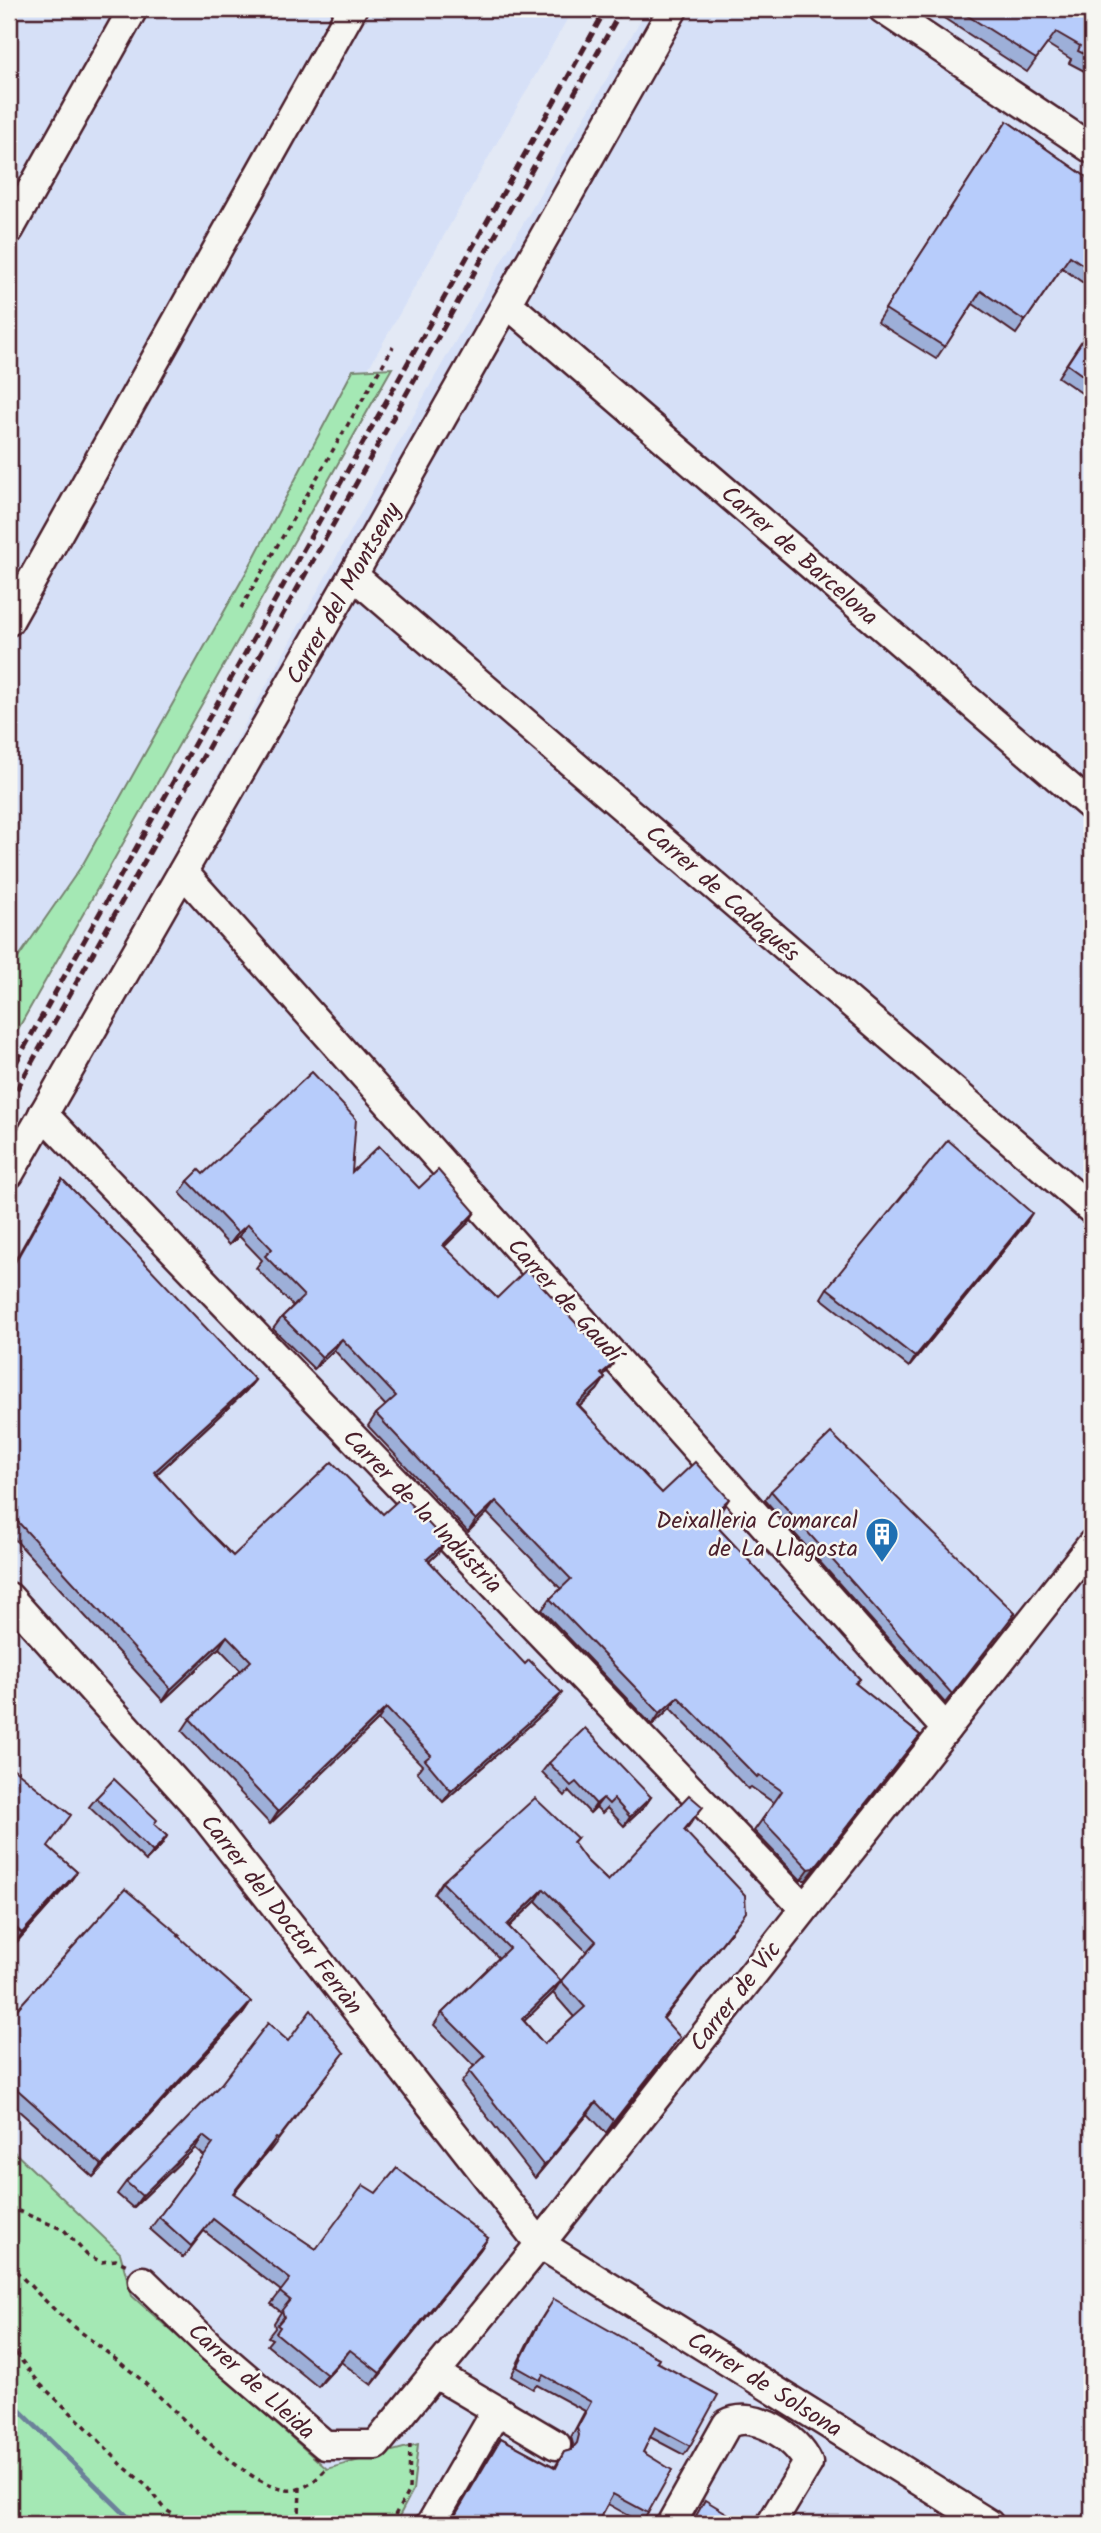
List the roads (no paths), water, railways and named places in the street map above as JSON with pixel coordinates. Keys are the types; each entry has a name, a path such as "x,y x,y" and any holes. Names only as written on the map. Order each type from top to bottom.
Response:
{"street":[{"path":"9,230 133,9"},
{"path":"9,621 352,9"},
{"name":"Carrer del Montseny","path":"9,1174 354,575 673,9"},
{"path":"883,9 1092,149"},
{"name":"Carrer de Barcelona","path":"508,304 1092,807"},
{"name":"Carrer de Cadaqués","path":"354,575 1092,1210"},
{"name":"Carrer de Gaudí","path":"183,872 947,1729"},
{"name":"Carrer de la Indústria","path":"43,1114 804,1908"},
{"name":"Carrer de Vic","path":"376,2445 540,2244 1092,1544"},
{"name":"Carrer del Doctor Ferràn","path":"9,1597 197,1806 540,2244"},
{"name":"Carrer de Solsona","path":"540,2244 989,2524"},
{"name":"Carrer de Lleida","path":"143,2281 212,2348 325,2445 376,2445"},
{"path":"434,2373 556,2445"},
{"path":"431,2524 496,2410"},
{"path":"671,2524 727,2424 744,2419 771,2427 790,2440 803,2453 808,2463 771,2524"}],"waterway":[{"path":"9,2400 135,2524"}],"railway":[{"path":"9,1075 606,9"},
{"path":"9,1103 622,9"}],"place":[{"name":"Deixalleria Comarcal de La Llagosta","path":"882,1564"}]}
